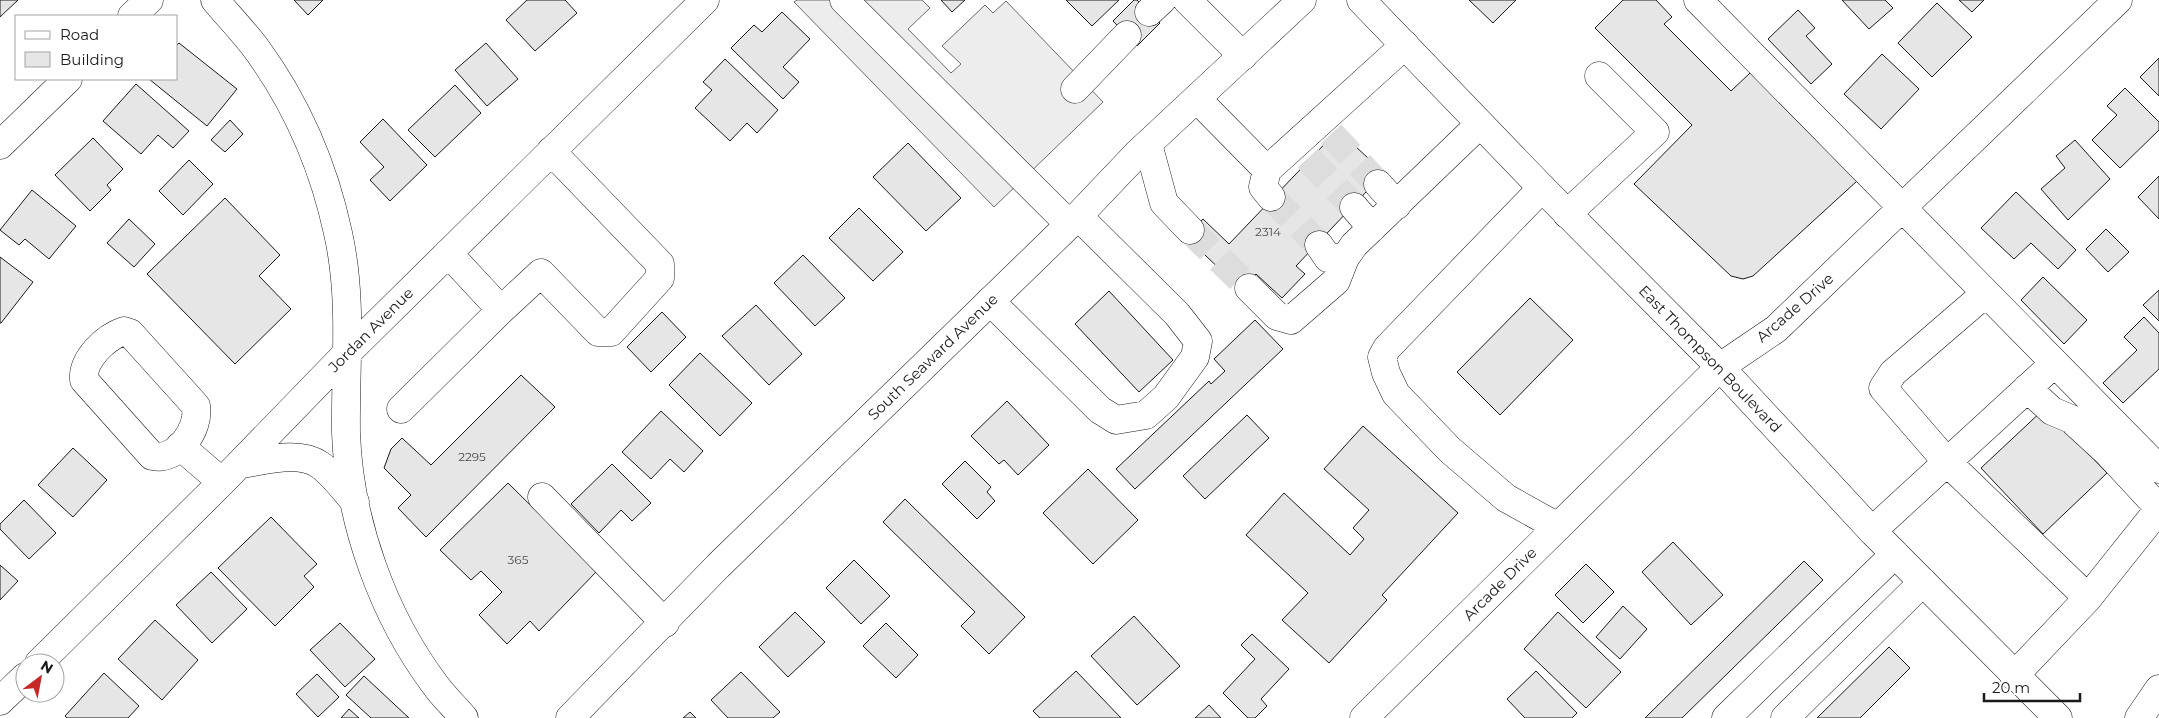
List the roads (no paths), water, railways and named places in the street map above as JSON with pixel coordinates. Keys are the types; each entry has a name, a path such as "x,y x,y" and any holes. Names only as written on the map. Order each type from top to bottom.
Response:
{"street":[{"path":"133,15 149,0"},
{"path":"215,0 258,50 289,99 321,170 339,234 347,301 346,435 355,502 373,566 400,628 436,686 464,718"},
{"name":"Jordan Avenue","path":"49,653 231,473 347,353 705,0"},
{"path":"844,0 1073,220 1178,314 1198,341 1195,357 1166,397 1146,415 1116,420 1100,410 990,301"},
{"path":"1187,0 1243,56"},
{"name":"South Seaward Avenue","path":"570,718 718,566 1073,220 1148,144 1302,0"},
{"name":"East Thompson Boulevard","path":"1361,0 1567,214 1720,367 1872,531 2014,676 2058,718"},
{"path":"1698,0 2159,469"},
{"name":"Arcade Drive","path":"1364,718 1720,367 1776,329 1903,209 2118,0"},
{"path":"1074,89 1127,35"},
{"path":"1271,197 1263,188 1267,170 1302,151 1405,45"},
{"path":"1567,214 1655,132 1599,76"},
{"path":"0,145 67,80"},
{"path":"1197,99 1267,170"},
{"path":"1249,288 1277,316 1291,320 1336,282 1345,258 1354,245 1480,124"},
{"path":"1148,144 1164,203 1190,230"},
{"path":"401,409 541,273 598,332 611,332 660,278 660,264 552,151"},
{"path":"1378,184 1397,204"},
{"path":"1542,188 1387,348 1382,357 1386,373 1396,394 1450,450 1506,498 1558,528"},
{"path":"1354,207 1372,228"},
{"path":"1319,245 1328,258 1345,258"},
{"path":"448,253 501,310"},
{"path":"1986,293 1893,373 1883,388 1947,462 2088,598"},
{"path":"124,331 130,333 196,406 198,414 195,424 190,436 180,446 172,454 162,458 152,456 84,380 83,372 88,362 113,335 124,331"},
{"path":"1872,531 2055,363"},
{"path":"2014,676 2088,598 2159,509 2107,452 2070,419 2052,411 2027,388"},
{"path":"180,446 231,473 289,458 307,459 320,465 355,502"},
{"path":"542,497 665,622"},
{"path":"1726,718 1895,554"},
{"path":"1785,718 1923,582"},
{"path":"0,701 15,686"},
{"path":"2139,718 2159,688"}],"tunnel":[{"path":"1331,134 1378,184"},
{"path":"1308,158 1354,207"},
{"path":"1271,197 1319,245"},
{"path":"1190,230 1249,288"}]}
